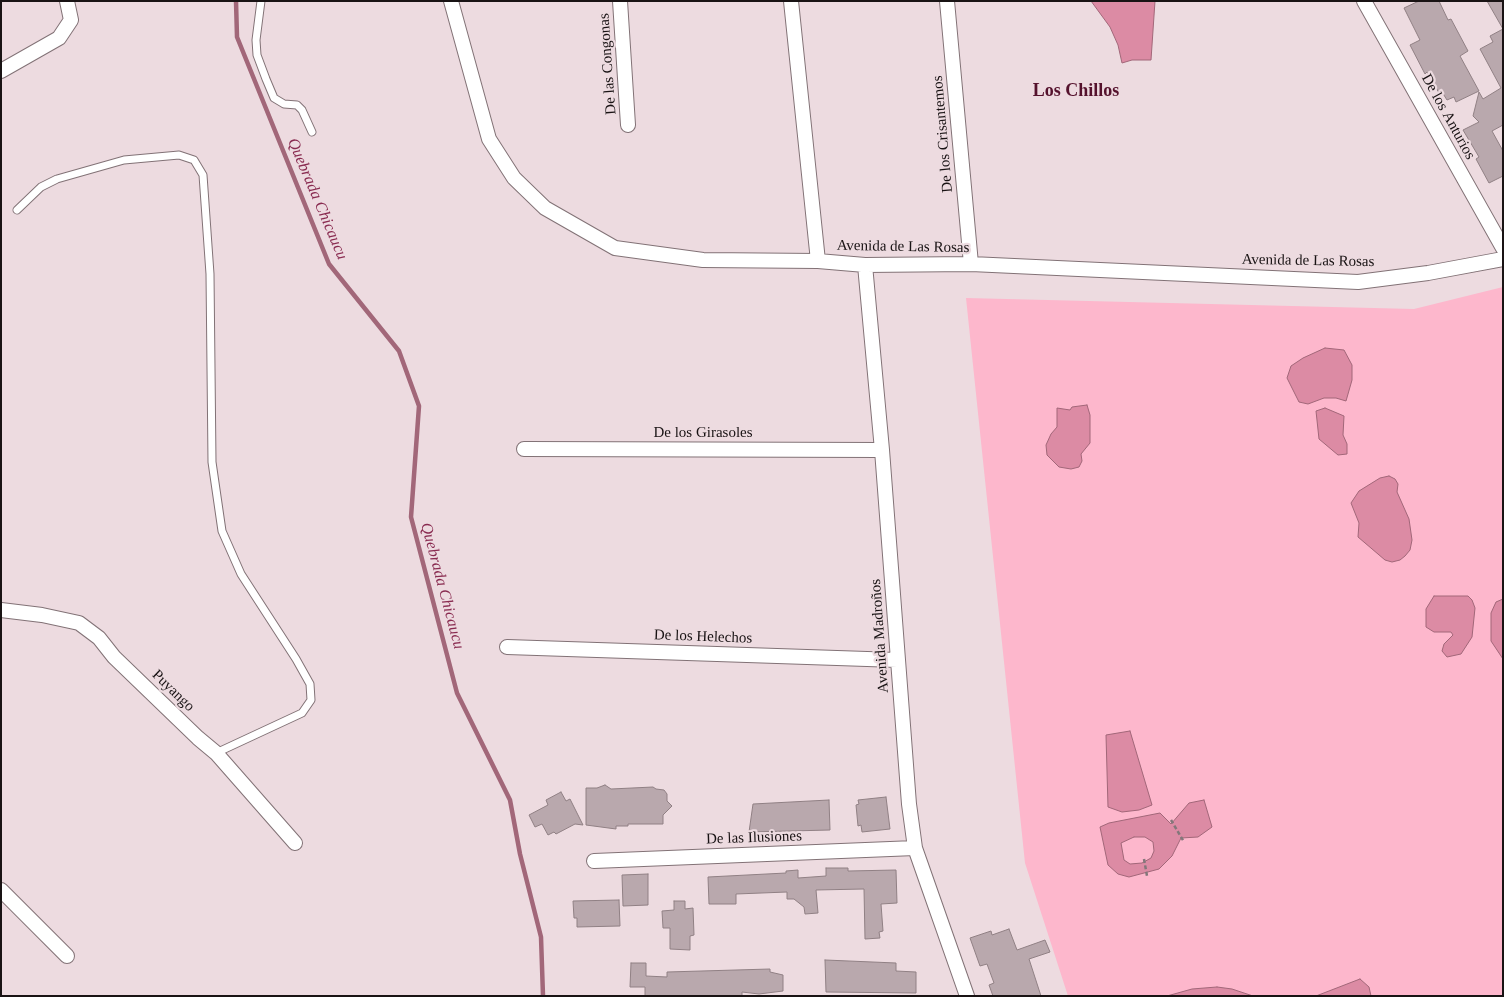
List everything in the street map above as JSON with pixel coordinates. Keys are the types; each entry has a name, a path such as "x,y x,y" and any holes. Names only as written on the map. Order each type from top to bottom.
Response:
{"street":[{"path":"1,71 59,38 71,20 67,1"},
{"name":"Avenida de Las Rosas","path":"450,1 489,139 514,178 545,208 615,248 703,260 818,262 866,265 971,264 1358,282 1428,274 1503,259"},
{"name":"De las Congonas","path":"620,1 628,125"},
{"path":"791,1 818,262"},
{"name":"De los Crisantemos","path":"947,1 971,264"},
{"name":"De los Anturios","path":"1364,1 1503,248"},
{"name":"Avenida Madroños","path":"866,265 897,660 915,848 967,996"},
{"name":"De los Girasoles","path":"524,449 882,450"},
{"name":"Puyango","path":"1,610 42,615 79,623 98,638 184,725 216,752 295,843"},
{"name":"De los Helechos","path":"507,647 897,660"},
{"name":"De las Ilusiones","path":"594,861 915,848"},
{"path":"1,890 67,956"}],"lane":[{"path":"261,1 256,40 257,55 266,79 274,98 284,104 297,105 302,110 312,132"},
{"path":"18,210 41,187 57,179 124,160 179,155 194,160 203,176 210,274 212,462 222,531 241,574 310,684 311,700 302,713 216,752"}],"path":[{"path":"1171,820 1184,842"},
{"path":"1144,859 1147,876"}],"shaded area":[{"path":"1091,1 1155,1 1151,60 1132,60 1122,63 1118,45 1110,27"},
{"path":"1503,287 1503,996 1068,996 1025,863 966,298 1414,309"},
{"path":"1325,348 1344,350 1352,365 1352,380 1346,401 1336,398 1324,398 1308,404 1299,402 1287,378 1291,366"},
{"path":"1087,405 1090,415 1090,443 1081,454 1082,461 1079,467 1071,469 1059,467 1047,455 1046,445 1057,427 1057,408 1070,410 1072,407"},
{"path":"1325,408 1344,416 1343,435 1347,444 1347,454 1338,455 1319,439 1316,411"},
{"path":"1389,476 1395,479 1398,484 1397,492 1409,519 1412,540 1410,550 1405,556 1400,560 1392,562 1385,560 1358,537 1359,523 1351,503 1359,491 1380,478"},
{"path":"1434,596 1468,596 1472,600 1475,608 1472,637 1461,654 1447,657 1442,651 1444,644 1453,635 1451,632 1434,632 1426,627 1426,609"},
{"path":"1503,599 1503,659 1491,641 1491,613 1496,602"},
{"path":"1130,731 1152,805 1139,810 1122,812 1108,807 1106,735"},
{"path":"1204,800 1212,827 1198,837 1181,838 1172,856 1159,869 1129,877 1118,874 1108,865 1100,827 1109,823 1160,813 1171,824 1189,803","holes":["1134,837 1145,837 1153,842 1154,851 1151,858 1142,863 1130,864 1124,860 1121,843"]},
{"path":"1360,979 1369,987 1371,996 1316,996"},
{"path":"1217,987 1232,989 1253,996 1167,996 1192,989"}],"building":[{"path":"1419,1 1439,1 1448,20 1451,19 1468,51 1460,56 1479,91 1456,102 1454,97 1447,100 1442,92 1439,93 1427,72 1425,74 1410,45 1420,40 1404,8"},
{"path":"1487,1 1503,1 1503,29"},
{"path":"1503,29 1503,125 1492,131 1503,151 1503,176 1489,183 1476,159 1479,157 1463,130 1479,122 1473,116 1479,92 1483,99 1501,88 1480,49 1493,42 1490,36"},
{"path":"605,785 611,789 653,787 664,790 667,794 667,801 672,806 663,815 663,824 628,824 628,826 616,826 616,829 586,825 586,788 597,788"},
{"path":"561,792 566,801 570,799 583,825 575,824 556,834 554,832 548,835 542,824 535,827 529,815 548,805 546,800"},
{"path":"886,797 890,829 862,832 861,825 858,826 856,805 859,804 858,800"},
{"path":"829,800 830,830 749,832 753,804"},
{"path":"826,868 848,868 848,871 896,870 897,903 881,904 883,931 879,932 880,938 865,939 864,889 816,890 818,913 805,914 804,907 794,899 787,899 787,892 736,894 736,904 709,904 708,877 786,873 786,871 798,870 798,878 826,876"},
{"path":"648,874 648,905 623,906 622,875"},
{"path":"619,900 620,926 577,927 577,918 574,918 573,901"},
{"path":"674,901 685,901 685,909 693,908 694,935 690,936 690,950 670,949 670,928 663,928 662,911 674,910"},
{"path":"1009,929 1017,950 1045,940 1050,952 1029,959 1041,996 993,996 989,985 994,983 987,964 980,966 970,938 991,931 992,935"},
{"path":"825,960 896,963 896,971 916,972 916,993 826,992"},
{"path":"631,963 646,963 646,976 667,977 667,972 770,969 770,972 783,975 783,991 759,994 742,992 742,996 645,996 645,987 630,987"}],"waterway":[{"name":"Quebrada Chicaucu","path":"236,1 237,37 329,264 399,351 419,406 411,517 457,693 510,800 520,854 541,937 543,996"}],"district":[{"name":"Los Chillos","path":"1076,91"}]}
